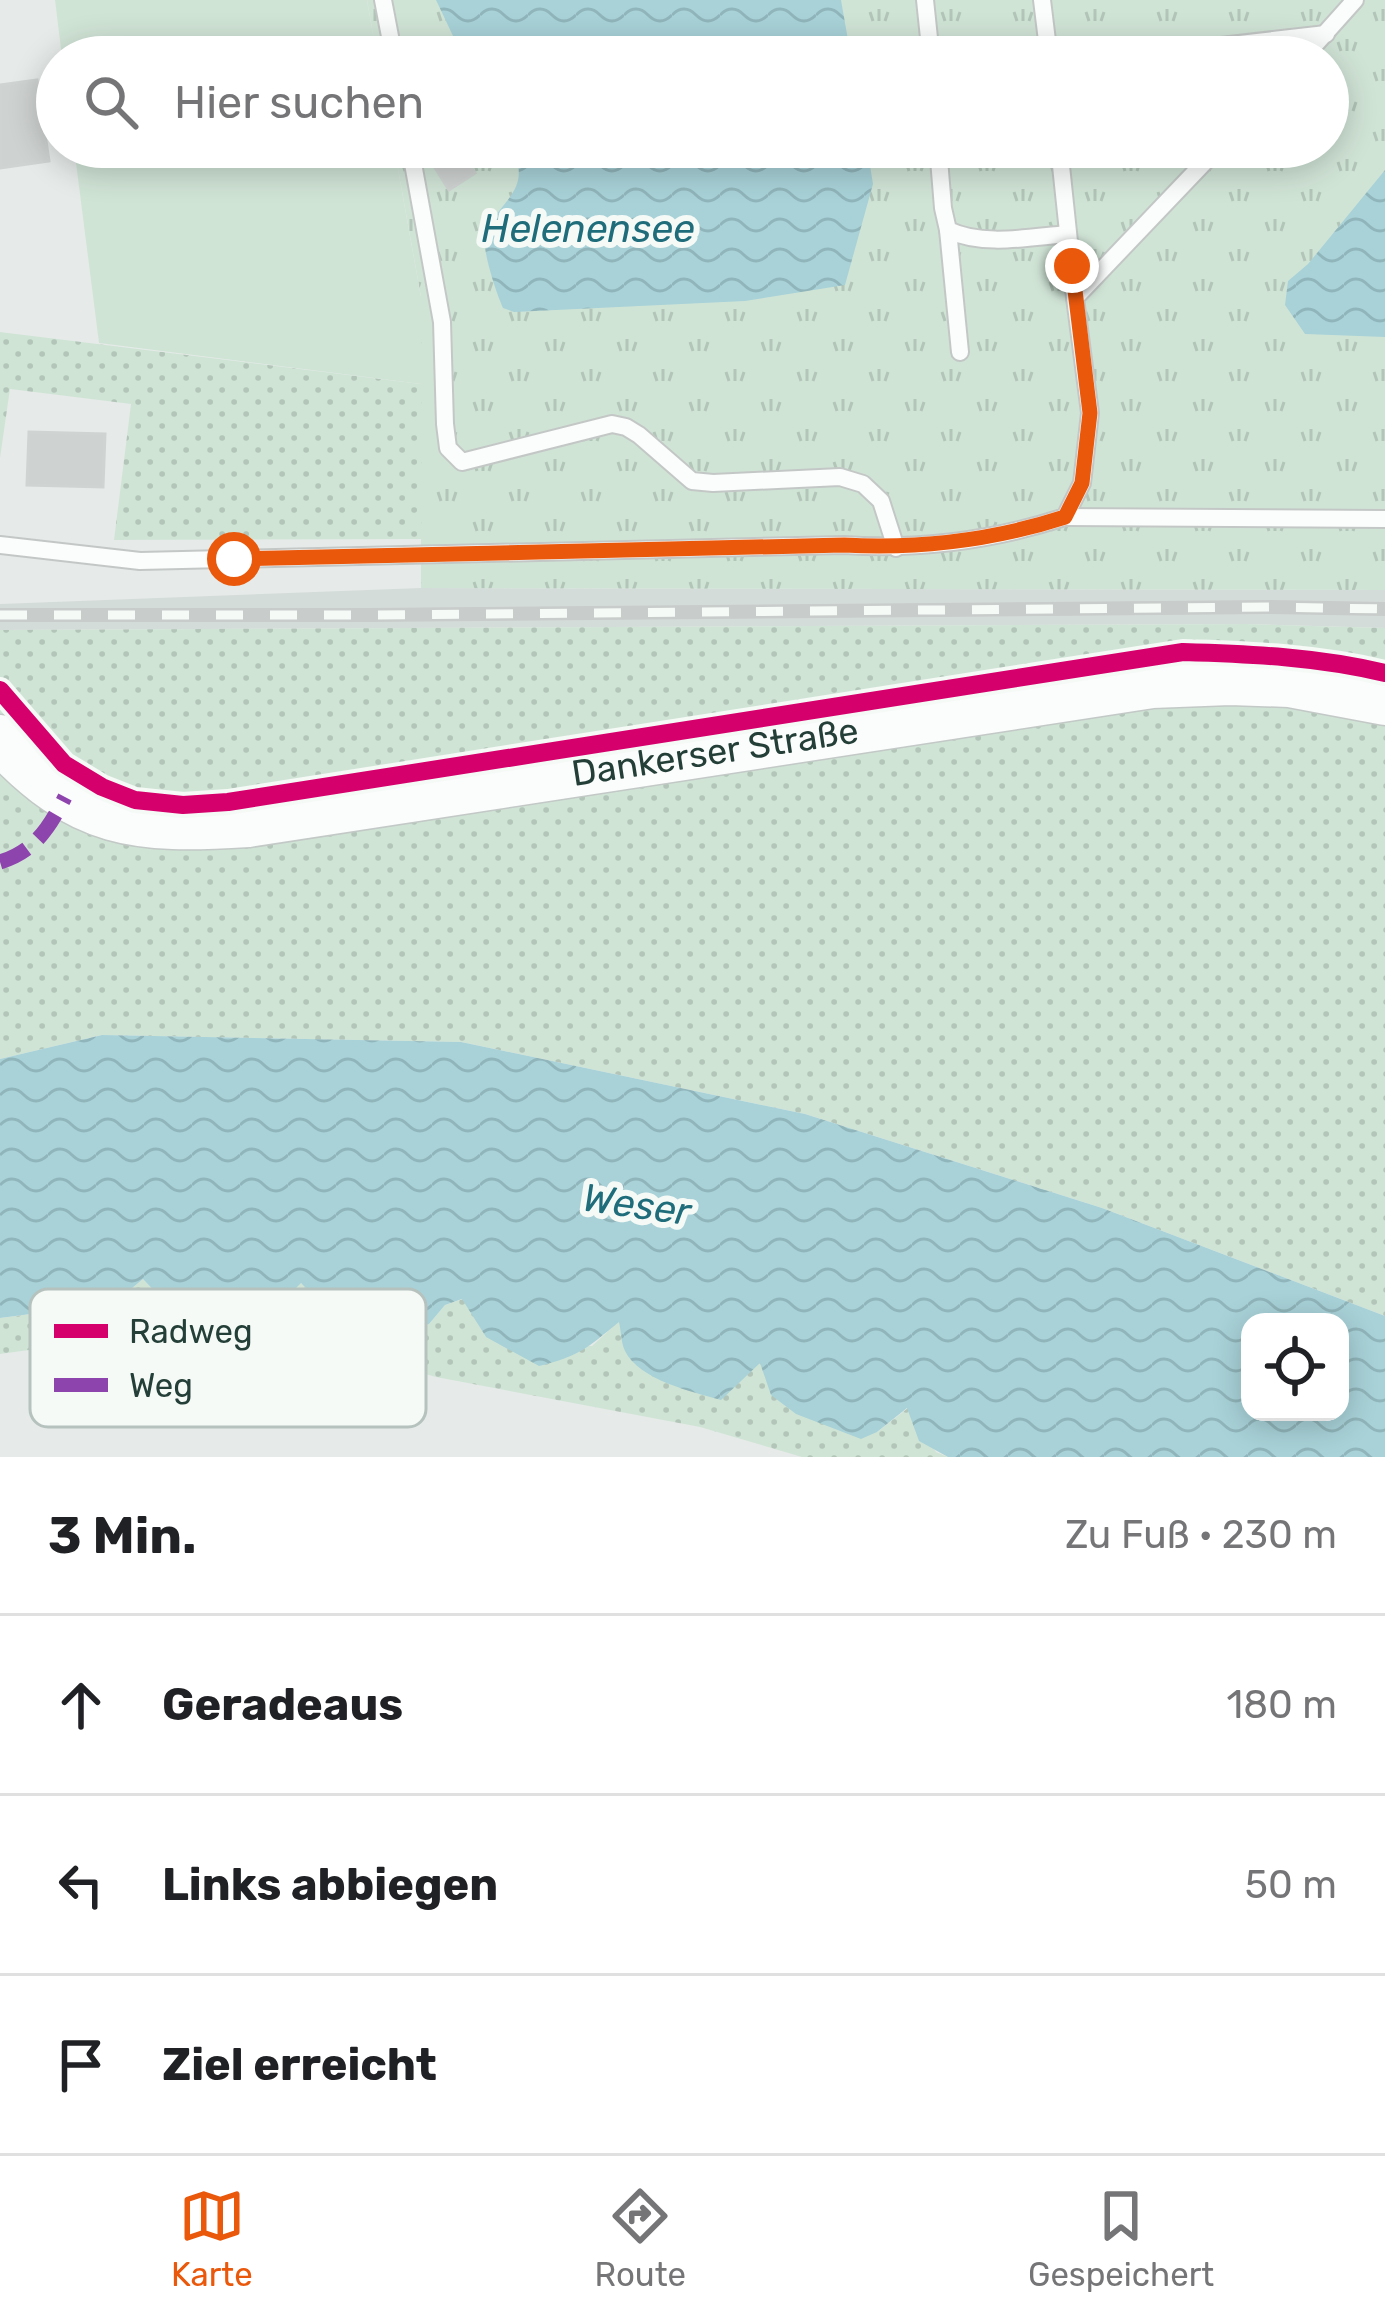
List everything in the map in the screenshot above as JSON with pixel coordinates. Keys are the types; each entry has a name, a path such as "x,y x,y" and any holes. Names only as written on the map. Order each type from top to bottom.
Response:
{"main road":[{"name":"Dankerser Straße","path":"0,739 43,782 81,807 112,818 182,827 271,820 1153,684 1289,683 1385,701"}],"lane":[{"path":"383,0 390,36"},
{"path":"925,0 929,36"},
{"path":"1042,0 1046,36"},
{"path":"1309,36 1326,34 1355,0"},
{"path":"414,168 442,322 448,448 462,462 612,424 639,435 692,481 840,477 863,484 881,501 896,548"},
{"path":"940,168 960,352"},
{"path":"1061,168 1090,413 1082,483 1065,517"},
{"path":"1076,298 1199,168"},
{"path":"947,230 964,238 1068,234"},
{"path":"0,545 140,561 820,545 896,548 1015,533 1065,517 1385,519"}],"shaded area":[{"path":"421,588 1385,590 1385,628 1247,624 0,630 0,604"}],"green space":[{"path":"55,0 367,0 373,36 59,36"},
{"name":"Helenensee","path":"367,0 1385,0 1385,590 421,588 421,297 398,168 1349,168 1349,36 373,36"},
{"path":"77,168 398,168 421,297 421,384 99,343"},
{"path":"0,332 421,384 421,539 114,540 131,404 10,389 0,458"},
{"path":"1247,624 1385,628 1385,1316 1102,1208 805,1114 461,1042 102,1035 0,1059 0,630"},
{"path":"143,1279 152,1289 131,1289"},
{"path":"301,1283 307,1289 235,1289"},
{"path":"463,1299 486,1337 592,1346 619,1321 760,1362 877,1432 908,1408 936,1452 948,1457 802,1457 700,1427 426,1374 426,1325 445,1305"},
{"path":"30,1314 30,1350 0,1354 0,1318"}],"water":[{"path":"436,0 841,0 847,36 453,36"},
{"name":"Helenensee","path":"519,168 870,168 873,184 845,285 745,301 514,312 503,308 500,301 484,239 519,177"},
{"path":"1385,170 1385,337 1305,334 1285,305 1288,281 1308,264"},
{"name":"Weser","path":"102,1035 461,1042 805,1114 1102,1208 1385,1316 1385,1457 948,1457 919,1441 907,1408 861,1439 796,1414 771,1395 760,1363 721,1400 668,1383 632,1361 619,1322 582,1350 539,1366 486,1337 462,1299 445,1305 426,1325 426,1289 307,1289 301,1283 295,1289 152,1289 143,1279 131,1289 30,1289 30,1314 0,1318 0,1059"}],"building":[{"path":"36,80 36,163 0,168 0,85"},
{"path":"435,168 472,168 475,173 449,190"},
{"path":"29,432 105,434 103,487 27,485"}],"railway":[{"path":"0,615 1385,609"}],"marked path":[{"path":"0,862 23,852 40,837 65,797"}],"cycle path":[{"path":"0,690 64,764 135,800 183,805 228,802 1183,652 1310,660 1385,673"}],"route":[{"path":"234,559 844,545 896,548 1015,533 1065,517 1082,483 1090,413 1072,266"}]}
